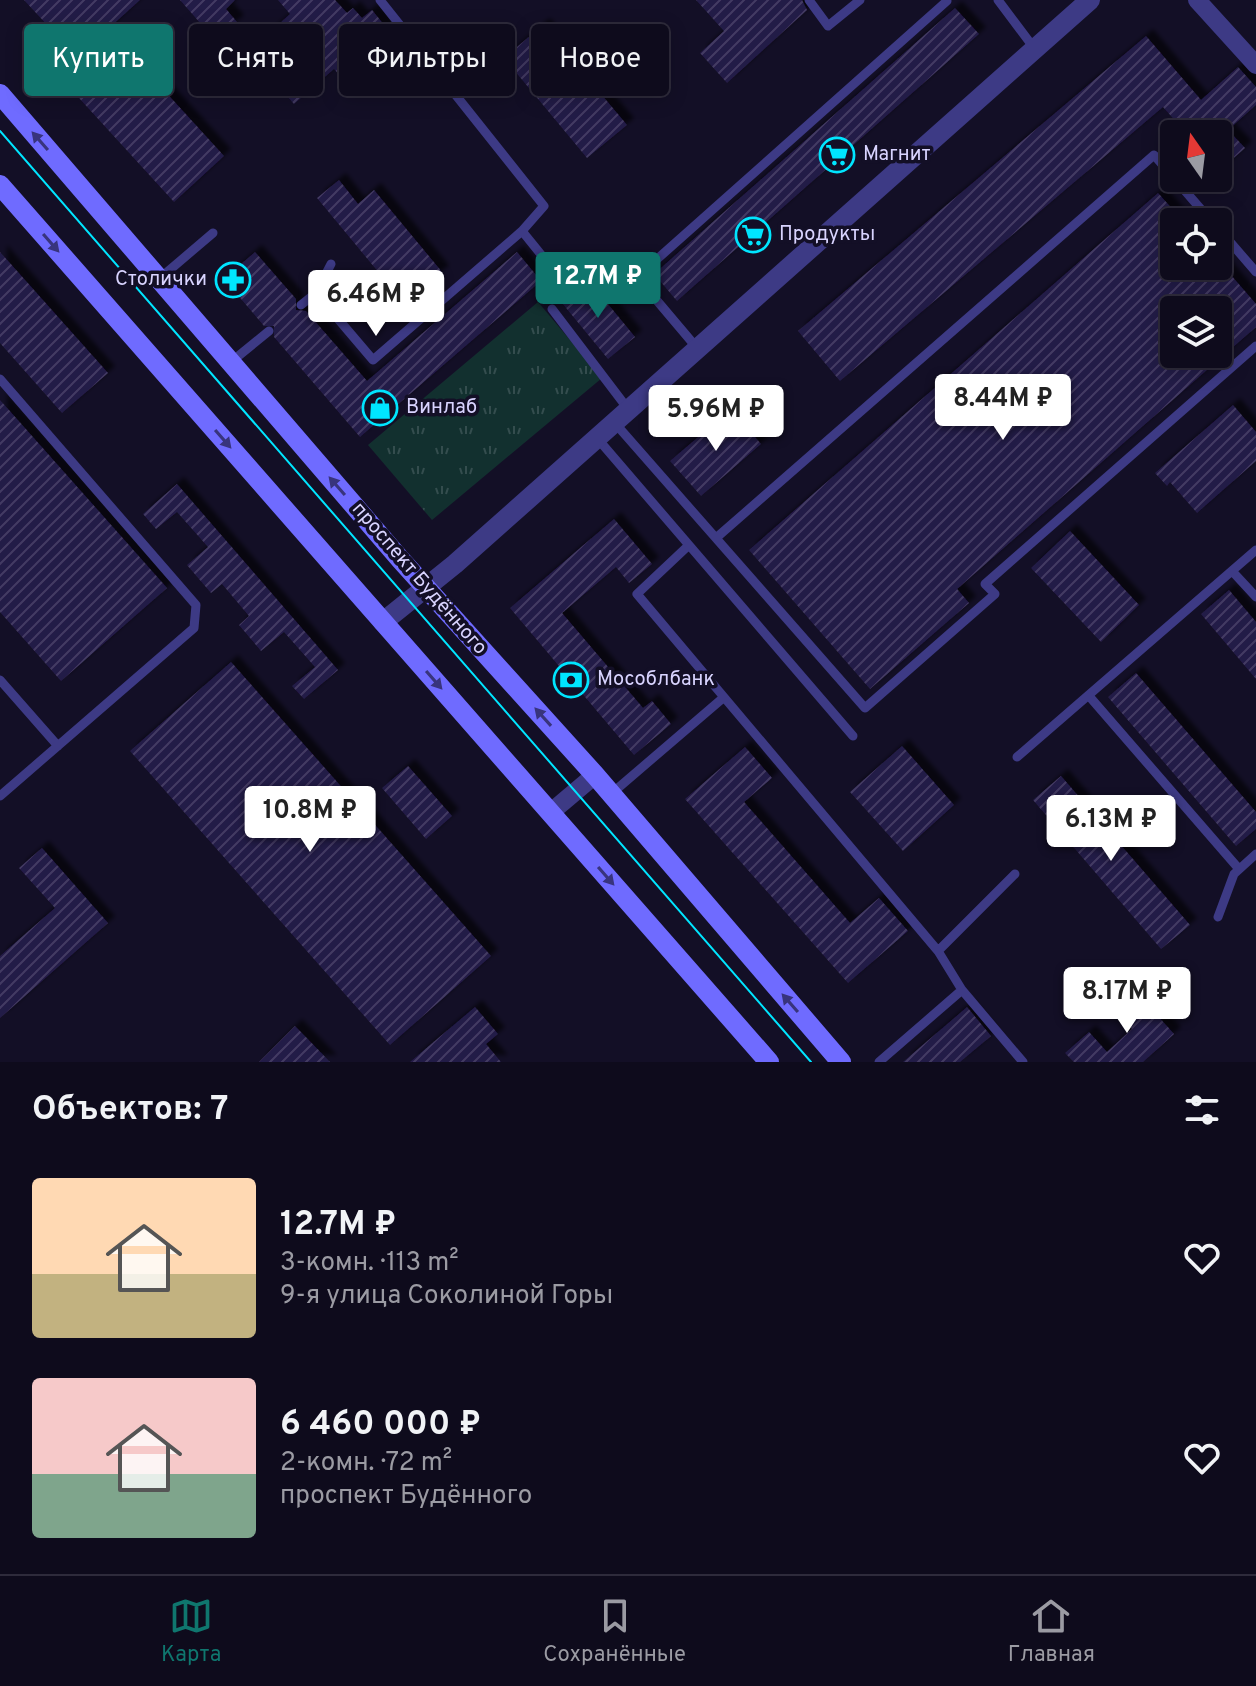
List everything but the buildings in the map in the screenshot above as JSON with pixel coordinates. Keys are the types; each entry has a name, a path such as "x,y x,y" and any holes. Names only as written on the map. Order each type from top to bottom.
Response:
{"main road":[{"name":"проспект Будённого","path":"0,94 425,587 595,775 841,1062"},
{"path":"0,185 769,1062"}],"street":[{"path":"383,622 596,438 1090,0"},
{"path":"1197,0 1256,65"},
{"path":"550,813 595,775"}],"lane":[{"path":"316,293 373,360 522,231 544,206 380,0"},
{"path":"809,0 828,26 860,0"},
{"path":"998,0 1034,48"},
{"path":"637,277 947,1"},
{"path":"716,538 1154,155 1200,208"},
{"path":"522,231 556,273 593,267 637,277 697,348"},
{"path":"159,279 213,233"},
{"path":"1232,244 1256,272"},
{"path":"301,305 316,293 331,264"},
{"path":"552,309 621,416 716,538 865,708 995,594 985,584 1256,346"},
{"path":"231,362 269,331"},
{"path":"0,379 196,605 197,615 194,628 0,796"},
{"path":"596,438 853,736"},
{"path":"689,545 637,594 938,951 962,990 1023,1062"},
{"path":"1017,757 1256,550"},
{"path":"1232,571 1256,597"},
{"path":"0,680 58,746"},
{"path":"1089,696 1239,869"},
{"path":"611,794 723,698"},
{"path":"1218,917 1234,874 1256,854"},
{"path":"938,951 1015,874"},
{"path":"879,1062 962,990"}],"green space":[{"path":"538,302 602,378 432,520 368,445"}],"tram line":[{"path":"0,131 811,1062"}],"place":[{"name":"Магнит","path":"837,155"},
{"name":"Продукты","path":"753,235"},
{"name":"Столички","path":"233,280"},
{"name":"Винлаб","path":"380,408"},
{"name":"Мособлбанк","path":"571,680"}]}
